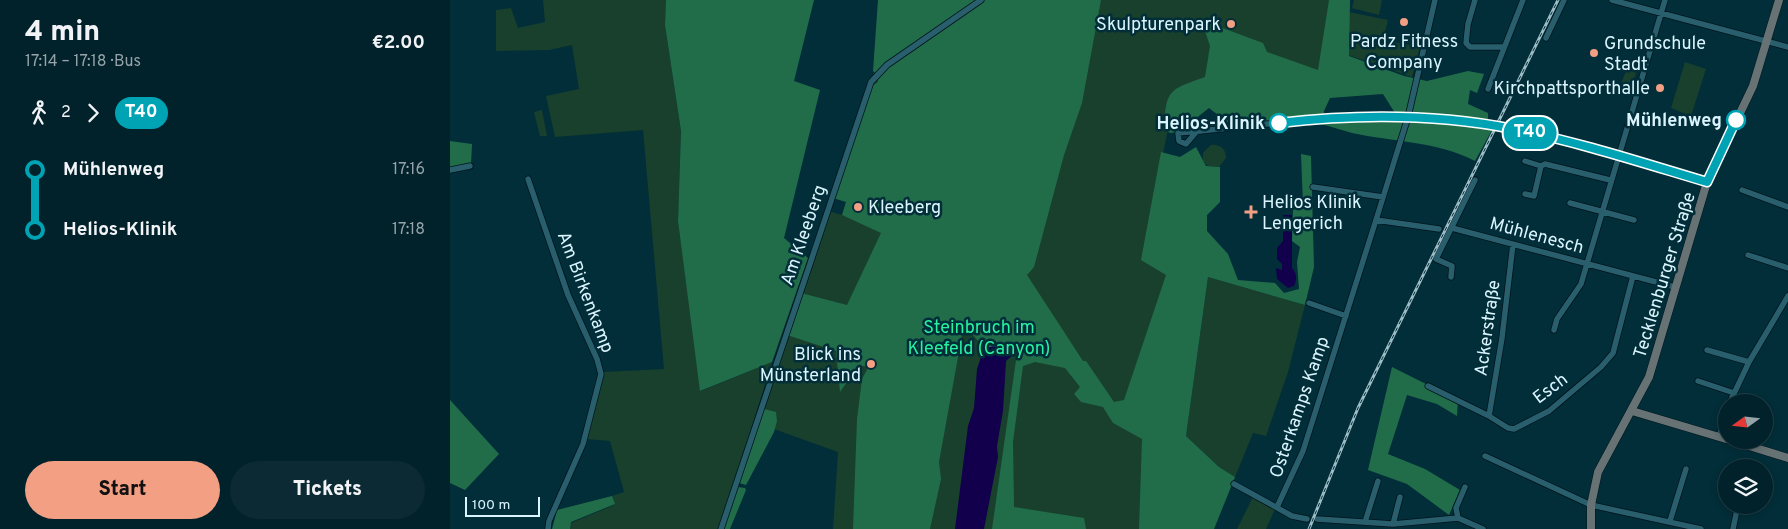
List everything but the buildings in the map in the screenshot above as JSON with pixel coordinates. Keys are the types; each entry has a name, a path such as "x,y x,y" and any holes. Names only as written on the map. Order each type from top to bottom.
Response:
{"street":[{"name":"Am Kleeberg","path":"721,529 871,82 887,66 981,0"},
{"name":"Osterkamps Kamp","path":"1277,507 1303,451 1376,220 1408,117 1435,0"},
{"path":"1475,0 1468,24 1466,43 1470,47 1504,47"},
{"path":"1488,89 1523,0"},
{"path":"1546,38 1564,0"},
{"path":"1612,0 1788,47"},
{"path":"1554,330 1557,319 1581,284 1610,180 1665,0"},
{"name":"Tecklenburger Straße","path":"1591,529 1591,505 1595,479 1602,460 1632,411 1649,377 1707,182 1753,86 1779,0"},
{"path":"1197,131 1311,120 1408,117 1469,122 1514,129 1618,155 1707,182"},
{"path":"1525,161 1610,180"},
{"path":"450,170 470,166"},
{"path":"1525,194 1534,196 1541,166"},
{"name":"Am Birkenkamp","path":"528,180 568,295 597,359 601,374 583,444 548,521 548,529"},
{"path":"1451,277 1452,266 1436,259 1475,180"},
{"path":"1313,187 1383,197"},
{"path":"1742,190 1788,207"},
{"path":"1570,203 1634,220"},
{"path":"1376,220 1439,229"},
{"name":"Mühlenesch","path":"1452,228 1675,287"},
{"name":"Ackerstraße","path":"1489,416 1502,338 1512,244"},
{"path":"1748,255 1788,268"},
{"name":"Esch","path":"1428,386 1489,416 1508,428 1514,429 1549,411 1601,367 1613,354 1633,276"},
{"path":"1734,394 1749,362 1788,296"},
{"path":"1309,303 1346,316"},
{"path":"1707,350 1749,362"},
{"path":"1698,381 1724,394"},
{"path":"1632,411 1718,437"},
{"path":"1759,449 1788,458"},
{"path":"1485,456 1591,505 1701,529"},
{"path":"1670,522 1686,469"},
{"path":"1366,522 1378,481"},
{"name":"Osterkamps Kamp","path":"1234,484 1292,516 1307,519"},
{"path":"1458,518 1456,508 1465,487"},
{"path":"1393,524 1400,497"},
{"path":"1733,529 1736,514"},
{"path":"1317,519 1393,524 1458,518 1483,529"}],"green space":[{"path":"543,0 666,0 665,25 681,131 678,221 701,391 772,362 720,529 570,529 571,523 614,505 612,496 624,492 610,441 587,439 604,372 664,369 643,130 555,137 546,96 579,89 572,45 549,50 496,51 496,10 511,8 518,28 545,22"},
{"path":"666,0 814,0 794,81 820,90 784,238 808,258 772,362 700,391 678,221 681,131 665,25"},
{"path":"878,0 1101,0 1082,103 1064,155 1034,267 1027,275 1083,361 1086,361 1114,402 1124,400 1166,275 1141,260 1161,152 1180,157 1196,147 1206,166 1220,167 1220,202 1207,215 1207,231 1228,254 1238,280 1275,283 1284,293 1299,289 1297,262 1300,247 1292,241 1293,209 1303,204 1301,154 1311,156 1314,267 1305,305 1208,277 1186,436 1219,467 1235,477 1214,529 1139,529 1142,439 1113,423 1103,407 1081,402 1074,394 1080,387 1065,368 1035,362 1023,366 1013,442 1014,507 1084,518 1086,529 992,529 1017,353 999,346 984,348 964,324 939,462 941,479 930,529 853,529 857,419 862,379 869,366 858,366 840,392 836,351 787,335 801,293 847,305 881,233 842,215 846,202 833,198 872,86 878,82 878,76 873,71"},
{"name":"Steinbruch im Kleefeld (Canyon)","path":"985,0 1331,0 1320,72 1209,104 1170,119 1142,259 1207,276 1184,444 1206,529 833,529 838,452 760,424 829,211 842,215 872,83"},
{"path":"1329,0 1350,0 1349,56 1404,76 1427,81 1468,71 1484,74 1477,93 1470,90 1468,104 1488,113 1488,120 1414,112 1395,113 1383,94 1330,98 1324,111 1324,116 1244,124 1231,125 1209,108 1195,119 1202,129 1170,133 1164,129 1168,98 1184,85 1205,77 1210,46 1205,31 1209,23 1263,43 1267,52 1318,70"},
{"path":"1354,0 1382,0 1379,15 1352,8"},
{"path":"1349,12 1388,20 1383,40 1420,47 1412,77 1348,55"},
{"path":"1685,62 1706,69 1691,116 1671,108"},
{"path":"1628,66 1636,73 1632,88 1621,84"},
{"path":"542,110 547,136 540,136 534,112"},
{"path":"1410,119 1492,130 1475,161 1446,149 1352,133 1318,123"},
{"path":"450,141 472,144 471,164 450,167"},
{"path":"1211,145 1220,146 1225,152 1226,158 1219,167 1208,166 1203,161 1203,153"},
{"path":"1208,277 1305,305 1288,372 1266,436 1253,433 1235,477 1219,467 1186,436"},
{"path":"1392,367 1458,400 1457,416 1437,404 1407,395 1388,454 1425,469 1460,490 1449,515 1407,484 1368,470"},
{"path":"450,400 499,454 465,490 450,483"},
{"path":"764,409 776,412 777,421 774,432 746,485 739,483"},
{"path":"738,487 745,488 746,490 730,529 724,529"},
{"path":"612,496 615,504 571,522 570,529 552,529 557,510"},
{"path":"1253,497 1275,509 1266,529 1237,529"}],"shaded area":[{"path":"1283,215 1292,215 1292,268 1296,274 1296,279 1294,286 1288,288 1277,279 1276,268 1282,270 1282,264 1277,259 1277,248 1283,241"},
{"path":"999,346 1014,354 1006,361 1003,411 997,446 998,457 984,529 955,529 968,426 974,408 977,369 984,348"}],"railway":[{"path":"1309,529 1358,408 1558,0"}],"bus line":[{"name":"T40","path":"1279,123 1311,120 1408,117 1469,122 1514,129 1552,138 1618,155 1707,182 1736,120"}],"place":[{"name":"Pardz Fitness Company","path":"1404,22"},
{"name":"Skulpturenpark","path":"1231,24"},
{"name":"Grundschule Stadt","path":"1594,53"},
{"name":"Kirchpattsporthalle","path":"1660,88"},
{"name":"Mühlenweg","path":"1736,120"},
{"name":"Helios-Klinik","path":"1279,123"},
{"name":"Kleeberg","path":"858,207"},
{"name":"Helios Klinik Lengerich","path":"1251,212"},
{"name":"Blick ins Münsterland","path":"871,364"}]}
